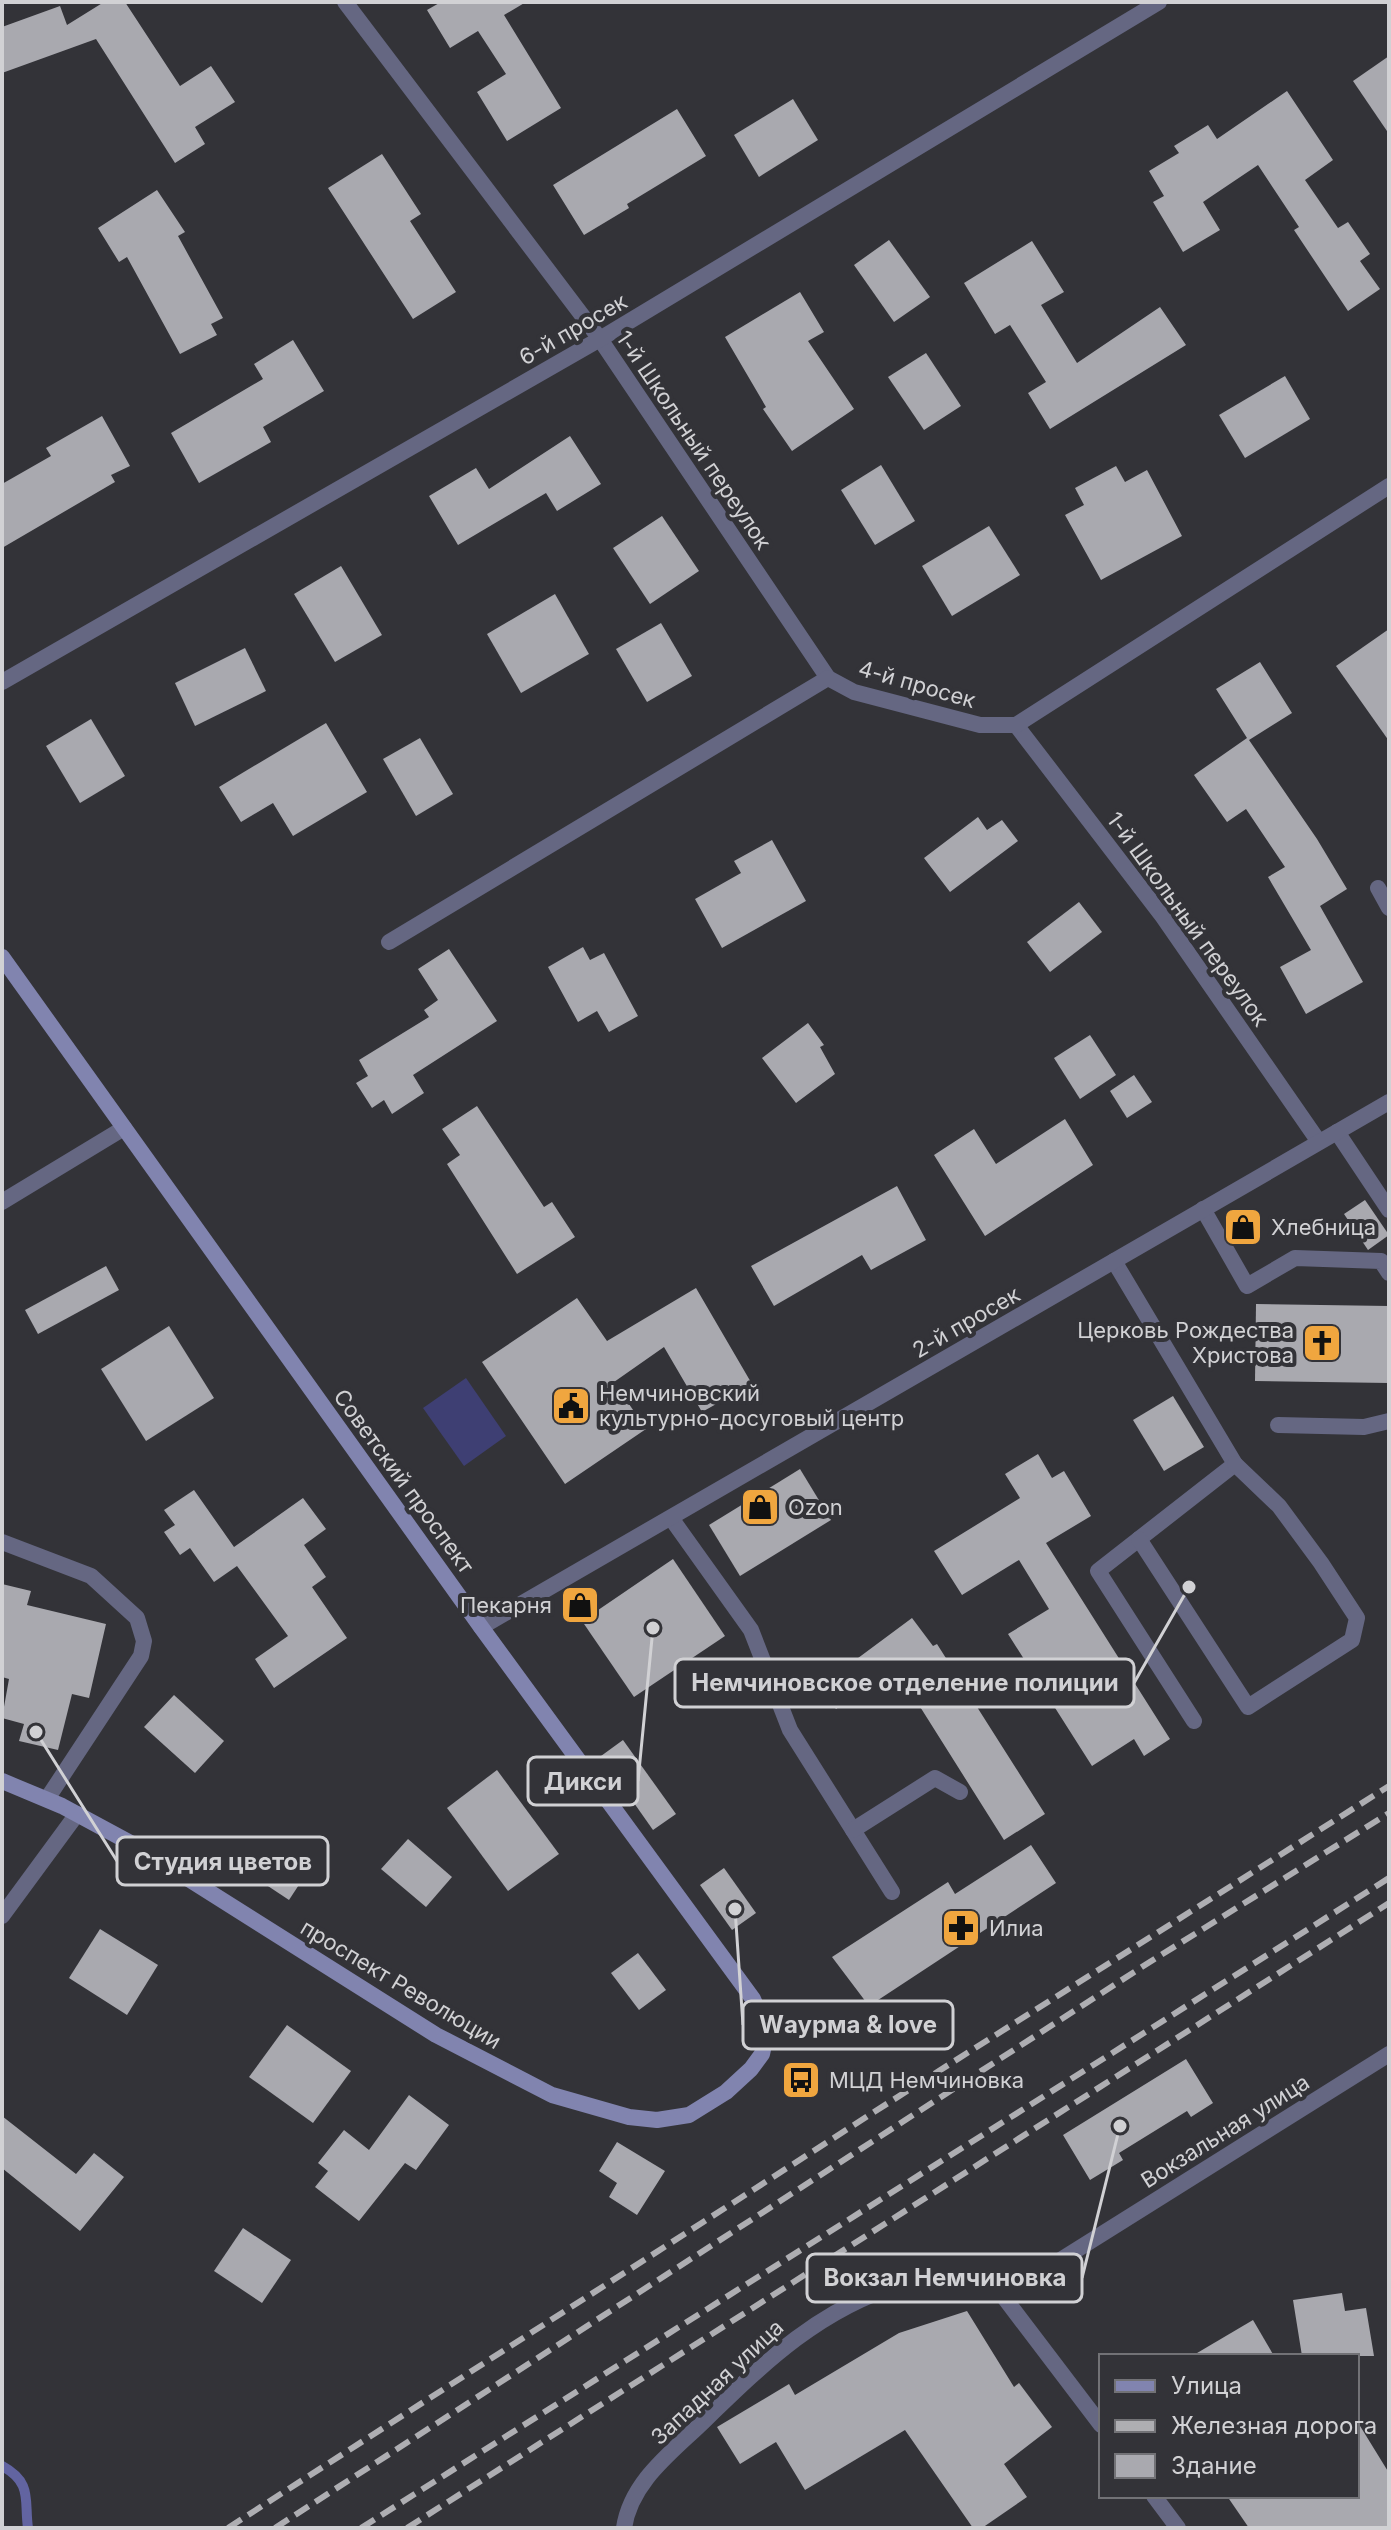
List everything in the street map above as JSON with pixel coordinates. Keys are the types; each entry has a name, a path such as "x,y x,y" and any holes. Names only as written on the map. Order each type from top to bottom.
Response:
{"street":[{"name":"1-й Школьный переулок","path":"345,2 600,339 828,678"},
{"name":"6-й просек","path":"2,682 600,339 1159,2"},
{"path":"1016,725 1389,486"},
{"name":"4-й просек","path":"389,942 828,678 854,692 980,725 1016,725"},
{"name":"1-й Школьный переулок","path":"1016,725 1163,917 1319,1142"},
{"path":"1378,888 1389,908"},
{"name":"Советский проспект","path":"2,957 481,1627 753,1999 767,2031"},
{"name":"2-й просек","path":"481,1627 1389,1102"},
{"path":"2,1202 124,1128"},
{"path":"1337,1132 1389,1210"},
{"path":"1203,1209 1247,1286 1295,1258 1381,1261 1389,1273"},
{"path":"1114,1261 1235,1464 1279,1506 1357,1618 1352,1640 1248,1707 1139,1539"},
{"path":"1278,1425 1364,1427 1389,1421"},
{"path":"1194,1721 1098,1571 1235,1464"},
{"path":"671,1518 751,1630 790,1730 892,1892"},
{"path":"2,1542 91,1576 137,1618 144,1641 141,1656 47,1799"},
{"path":"853,1830 935,1778 960,1792"},
{"name":"проспект Революции","path":"3,1780 47,1799 138,1847 436,2035 552,2095 629,2117 657,2120 689,2115 726,2092 751,2069 762,2054 767,2031"},
{"path":"2,1916 77,1814"},
{"name":"Вокзальная улица","path":"1003,2296 1389,2054"},
{"name":"Западная улица","path":"624,2528 641,2483 771,2356 810,2327 868,2295 941,2273 975,2277 1003,2296"},
{"path":"1003,2296 1099,2422"},
{"path":"1156,2498 1178,2528"}],"shaded area":[{"path":"466,1378 506,1436 464,1466 423,1408"}],"building":[{"path":"104,2 125,2 180,86 211,66 235,102 195,127 205,144 175,163 96,39 2,73 2,27 60,6 67,25"},
{"path":"441,2 526,2 504,15 561,108 507,141 477,92 506,74 478,31 450,48 427,10"},
{"path":"1389,56 1389,134 1353,81"},
{"path":"1287,91 1333,160 1305,180 1338,228 1348,222 1370,254 1360,261 1380,289 1348,311 1294,230 1299,227 1258,165 1203,202 1220,230 1183,252 1153,202 1164,196 1149,171 1179,153 1174,146 1208,125 1217,139"},
{"path":"793,99 818,140 759,177 734,135"},
{"path":"677,109 706,156 627,204 629,208 584,235 553,185"},
{"path":"382,154 421,214 410,221 456,292 413,319 328,188"},
{"path":"157,190 185,232 178,236 223,318 211,324 217,335 180,354 127,257 119,262 98,228"},
{"path":"889,240 930,297 894,322 854,265"},
{"path":"1032,241 1064,292 1041,305 1077,363 1160,307 1186,345 1050,429 1028,393 1046,382 1010,325 995,334 964,283"},
{"path":"800,292 824,332 808,341 854,409 792,451 763,409 766,407 725,337"},
{"path":"293,340 324,391 263,427 271,442 199,483 171,433 263,379 254,364"},
{"path":"926,353 961,406 924,430 888,377"},
{"path":"1285,376 1310,419 1245,458 1219,415"},
{"path":"102,416 130,466 111,475 115,482 2,548 2,484 51,456 46,448"},
{"path":"570,436 601,484 557,511 546,493 458,545 429,496 476,468 489,489"},
{"path":"881,465 915,521 875,545 841,490"},
{"path":"1116,466 1125,482 1147,470 1182,536 1101,580 1065,515 1084,505 1075,488"},
{"path":"662,516 699,571 650,604 613,548"},
{"path":"989,526 1020,575 952,616 922,566"},
{"path":"341,566 382,635 335,662 294,594"},
{"path":"555,594 589,654 521,693 487,634"},
{"path":"661,623 692,676 647,702 616,649"},
{"path":"1389,629 1389,741 1336,666"},
{"path":"245,648 266,691 195,726 175,683"},
{"path":"1260,662 1292,713 1249,740 1317,839 1347,889 1320,906 1363,982 1306,1014 1280,967 1311,950 1268,877 1285,867 1246,809 1227,822 1194,775 1247,738 1216,689"},
{"path":"91,719 125,776 80,803 46,746"},
{"path":"326,723 367,792 293,836 273,803 241,822 219,787"},
{"path":"420,738 453,794 416,816 383,759"},
{"path":"978,817 987,830 1002,820 1018,841 950,892 924,858"},
{"path":"772,840 806,901 722,948 695,899 741,873 734,861"},
{"path":"1079,902 1102,932 1050,972 1027,942"},
{"path":"583,947 590,960 604,953 638,1016 609,1032 597,1011 578,1022 548,967"},
{"path":"449,949 497,1021 413,1075 424,1093 392,1114 384,1100 372,1108 356,1083 368,1076 359,1060 429,1017 424,1010 438,1000 418,969"},
{"path":"808,1023 824,1045 820,1047 835,1074 796,1103 762,1058"},
{"path":"1090,1035 1116,1075 1080,1099 1054,1058"},
{"path":"1134,1075 1152,1102 1127,1118 1110,1091"},
{"path":"477,1106 544,1207 552,1202 575,1237 517,1274 447,1164 460,1155 442,1129"},
{"path":"1065,1119 1093,1165 985,1236 934,1155 974,1129 996,1164"},
{"path":"897,1186 926,1240 871,1270 862,1255 774,1306 751,1266"},
{"path":"1365,1200 1389,1235 1368,1250 1344,1214"},
{"path":"106,1266 119,1290 38,1334 25,1310"},
{"name":"Немчиновский культурно-досуговый центр","path":"696,1288 752,1384 702,1412 664,1347 614,1382 646,1429 565,1484 482,1362 577,1298 607,1341"},
{"name":"Церковь Рождества Христова","path":"1256,1304 1389,1306 1389,1383 1255,1381"},
{"path":"169,1326 214,1398 146,1441 101,1369"},
{"path":"1173,1396 1204,1447 1164,1471 1133,1420"},
{"path":"1038,1454 1052,1478 1064,1471 1091,1516 1046,1543 1170,1739 1144,1756 1134,1739 1092,1766 1008,1634 1049,1609 1019,1560 962,1595 934,1551 1020,1498 1005,1474"},
{"path":"800,1469 831,1520 740,1576 709,1525"},
{"path":"194,1490 234,1547 303,1498 326,1529 304,1545 326,1577 312,1587 347,1638 274,1688 255,1659 288,1636 237,1566 214,1582 190,1548 180,1555 164,1532 175,1525 164,1510"},
{"path":"673,1559 725,1636 634,1697 582,1621"},
{"path":"2,1584 31,1591 27,1605 106,1624 89,1698 72,1694 58,1750 19,1741 24,1724 2,1718 9,1679 2,1677"},
{"path":"912,1618 933,1646 937,1644 1045,1814 1004,1840 895,1667 836,1709 819,1687"},
{"path":"174,1695 224,1741 195,1773 144,1727"},
{"path":"623,1740 676,1814 653,1830 601,1756"},
{"path":"497,1770 559,1854 508,1891 447,1808"},
{"path":"408,1839 452,1877 426,1907 381,1869"},
{"path":"269,1845 308,1871 289,1900 250,1874"},
{"path":"1031,1845 1056,1883 869,2006 832,1957 948,1882 955,1894"},
{"path":"724,1868 756,1913 732,1930 700,1885"},
{"path":"100,1929 158,1965 127,2015 69,1978"},
{"path":"638,1953 666,1990 639,2010 611,1973"},
{"path":"287,2025 351,2071 313,2123 249,2077"},
{"path":"1186,2059 1213,2103 1191,2117 1187,2111 1119,2153 1123,2160 1090,2180 1063,2135"},
{"path":"409,2095 449,2125 416,2170 405,2163 359,2221 315,2187 328,2171 318,2163 344,2130 369,2150"},
{"path":"2,2116 76,2174 94,2153 124,2177 80,2231 2,2168"},
{"path":"617,2142 665,2171 637,2215 609,2197 617,2183 599,2171"},
{"path":"243,2228 291,2260 262,2303 214,2271"},
{"path":"1342,2293 1345,2311 1366,2308 1374,2356 1302,2354 1293,2300"},
{"path":"967,2311 1014,2387 1019,2383 1052,2427 1004,2464 1027,2497 982,2528 973,2528 905,2430 805,2490 776,2442 740,2464 717,2427 789,2384 795,2395 899,2333"},
{"path":"1253,2320 1273,2354 1195,2354"},
{"path":"1359,2424 1389,2473 1389,2528 1249,2528 1228,2498 1359,2498"}],"waterway":[{"path":"2,2466 12,2472 23,2486 28,2528"}],"railway":[{"path":"228,2528 874,2112 1389,1786"},
{"path":"275,2528 1145,1965 1389,1813"},
{"path":"361,2528 1389,1878"},
{"path":"407,2528 1389,1903"}],"place":[{"name":"Хлебница","path":"1243,1227"},
{"name":"Церковь Рождества Христова","path":"1322,1343"},
{"name":"Немчиновский культурно-досуговый центр","path":"571,1406"},
{"name":"Ozon","path":"760,1507"},
{"name":"Немчиновское отделение полиции","path":"1189,1587"},
{"name":"Пекарня","path":"580,1605"},
{"name":"Дикси","path":"653,1628"},
{"name":"Студия цветов","path":"36,1732"},
{"name":"Wаурма & love","path":"735,1909"},
{"name":"Илиа","path":"961,1928"},
{"name":"МЦД Немчиновка","path":"801,2080"},
{"name":"Вокзал Немчиновка","path":"1120,2126"}]}
